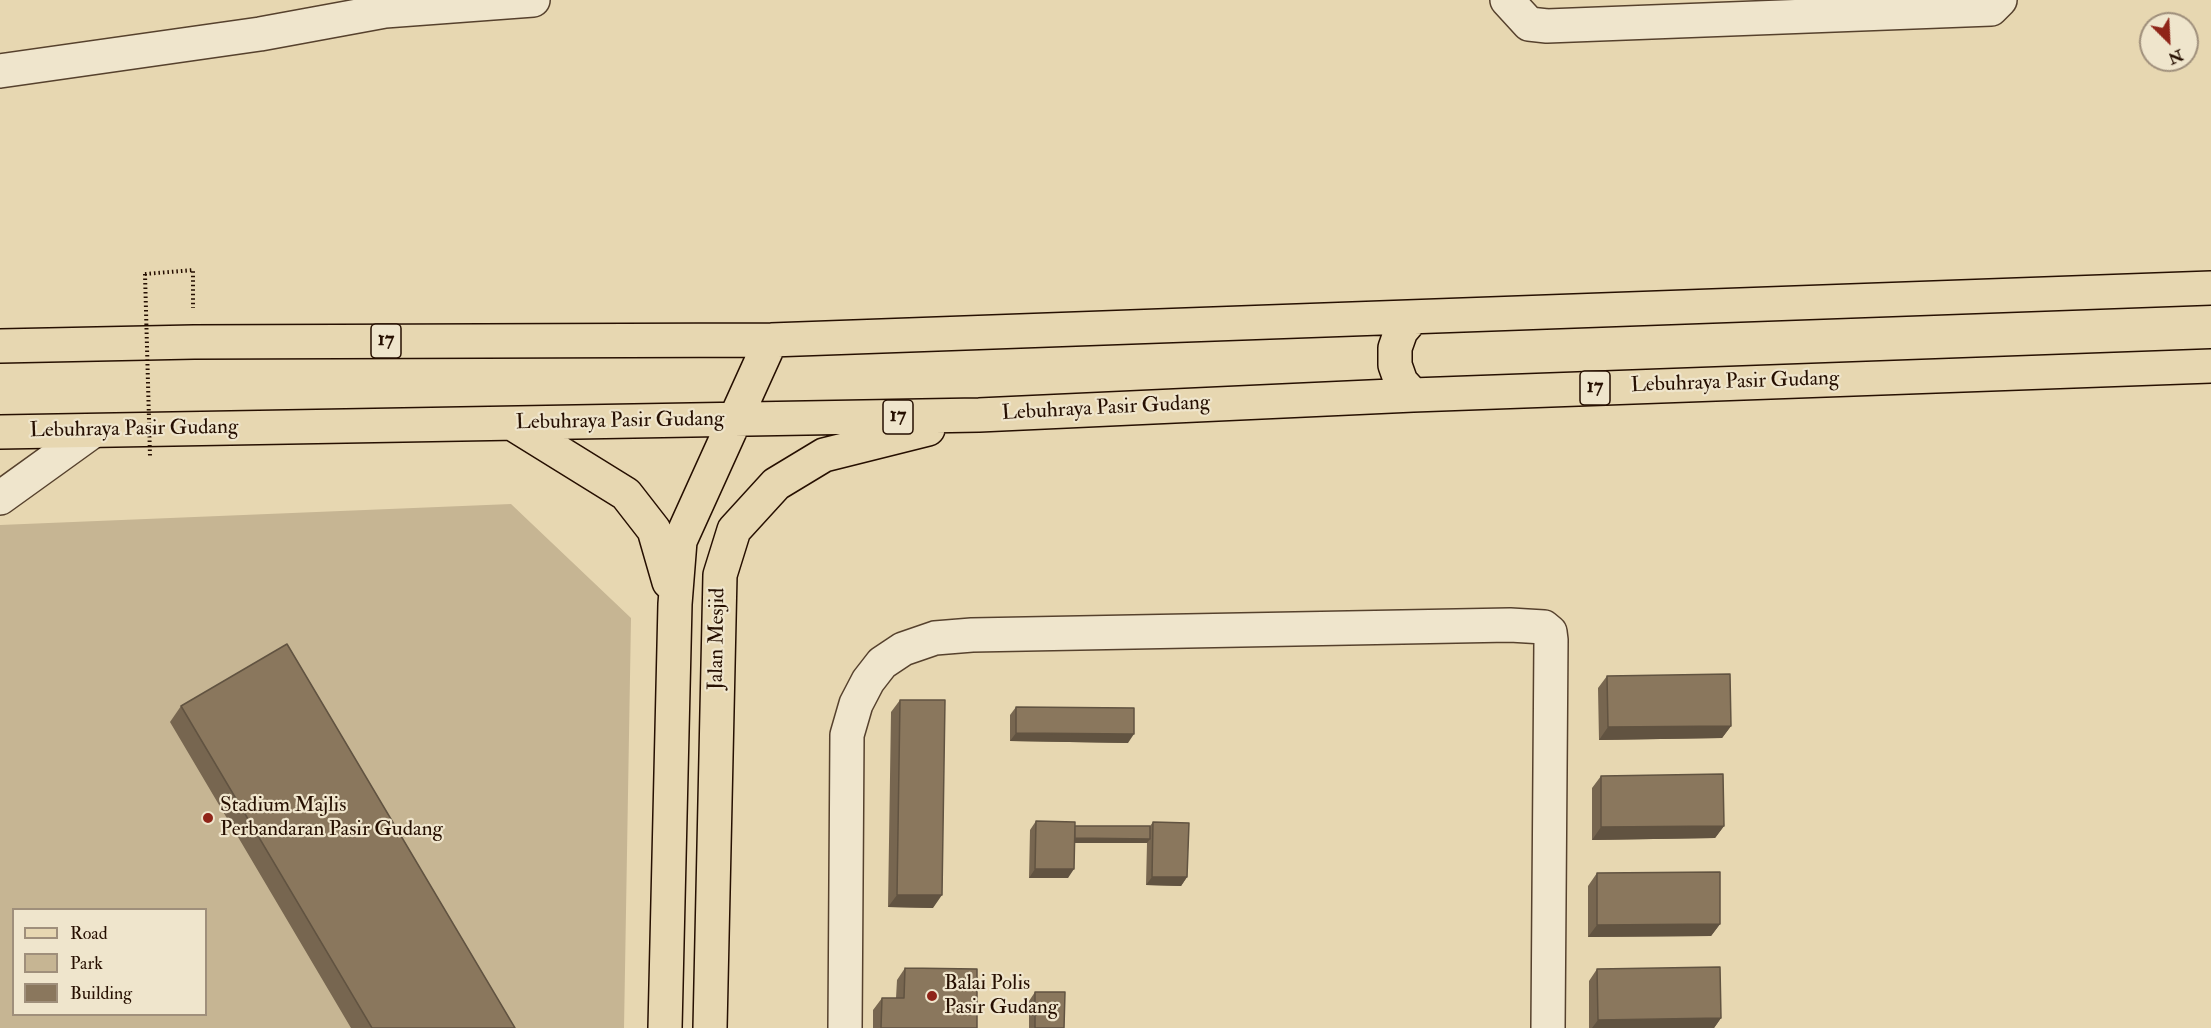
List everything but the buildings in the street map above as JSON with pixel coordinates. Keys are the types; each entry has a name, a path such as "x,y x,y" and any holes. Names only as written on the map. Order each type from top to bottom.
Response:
{"main road":[{"name":"17","path":"0,346 194,342 771,340 2211,288"},
{"path":"1412,318 1401,331 1395,348 1395,365 1401,382 1413,395"},
{"name":"Jalan Mesjid","path":"665,1028 675,604 680,541 771,340"},
{"name":"Lebuhraya Pasir Gudang","path":"0,432 979,416 1413,395 2211,366"},
{"name":"Jalan Mesjid","path":"710,1028 720,575 734,530 776,484 824,456 979,416"},
{"path":"513,424 626,494 654,530 675,604"}],"street":[{"path":"0,71 260,34 385,11 532,0"},
{"path":"1507,0 1529,24 1546,26 1991,9 2000,0"},
{"path":"0,498 93,431"},
{"path":"845,1028 847,735 856,704 868,681 882,663 903,649 935,638 972,635 1519,625 1544,627 1550,632 1551,640 1548,1028"}],"path":[{"path":"150,456 145,274 193,270"}],"green space":[{"path":"511,504 631,618 624,1028 0,1028 0,525"}],"place":[{"name":"Stadium Majlis Perbandaran Pasir Gudang","path":"208,818"},
{"name":"Balai Polis Pasir Gudang","path":"932,996"}]}
